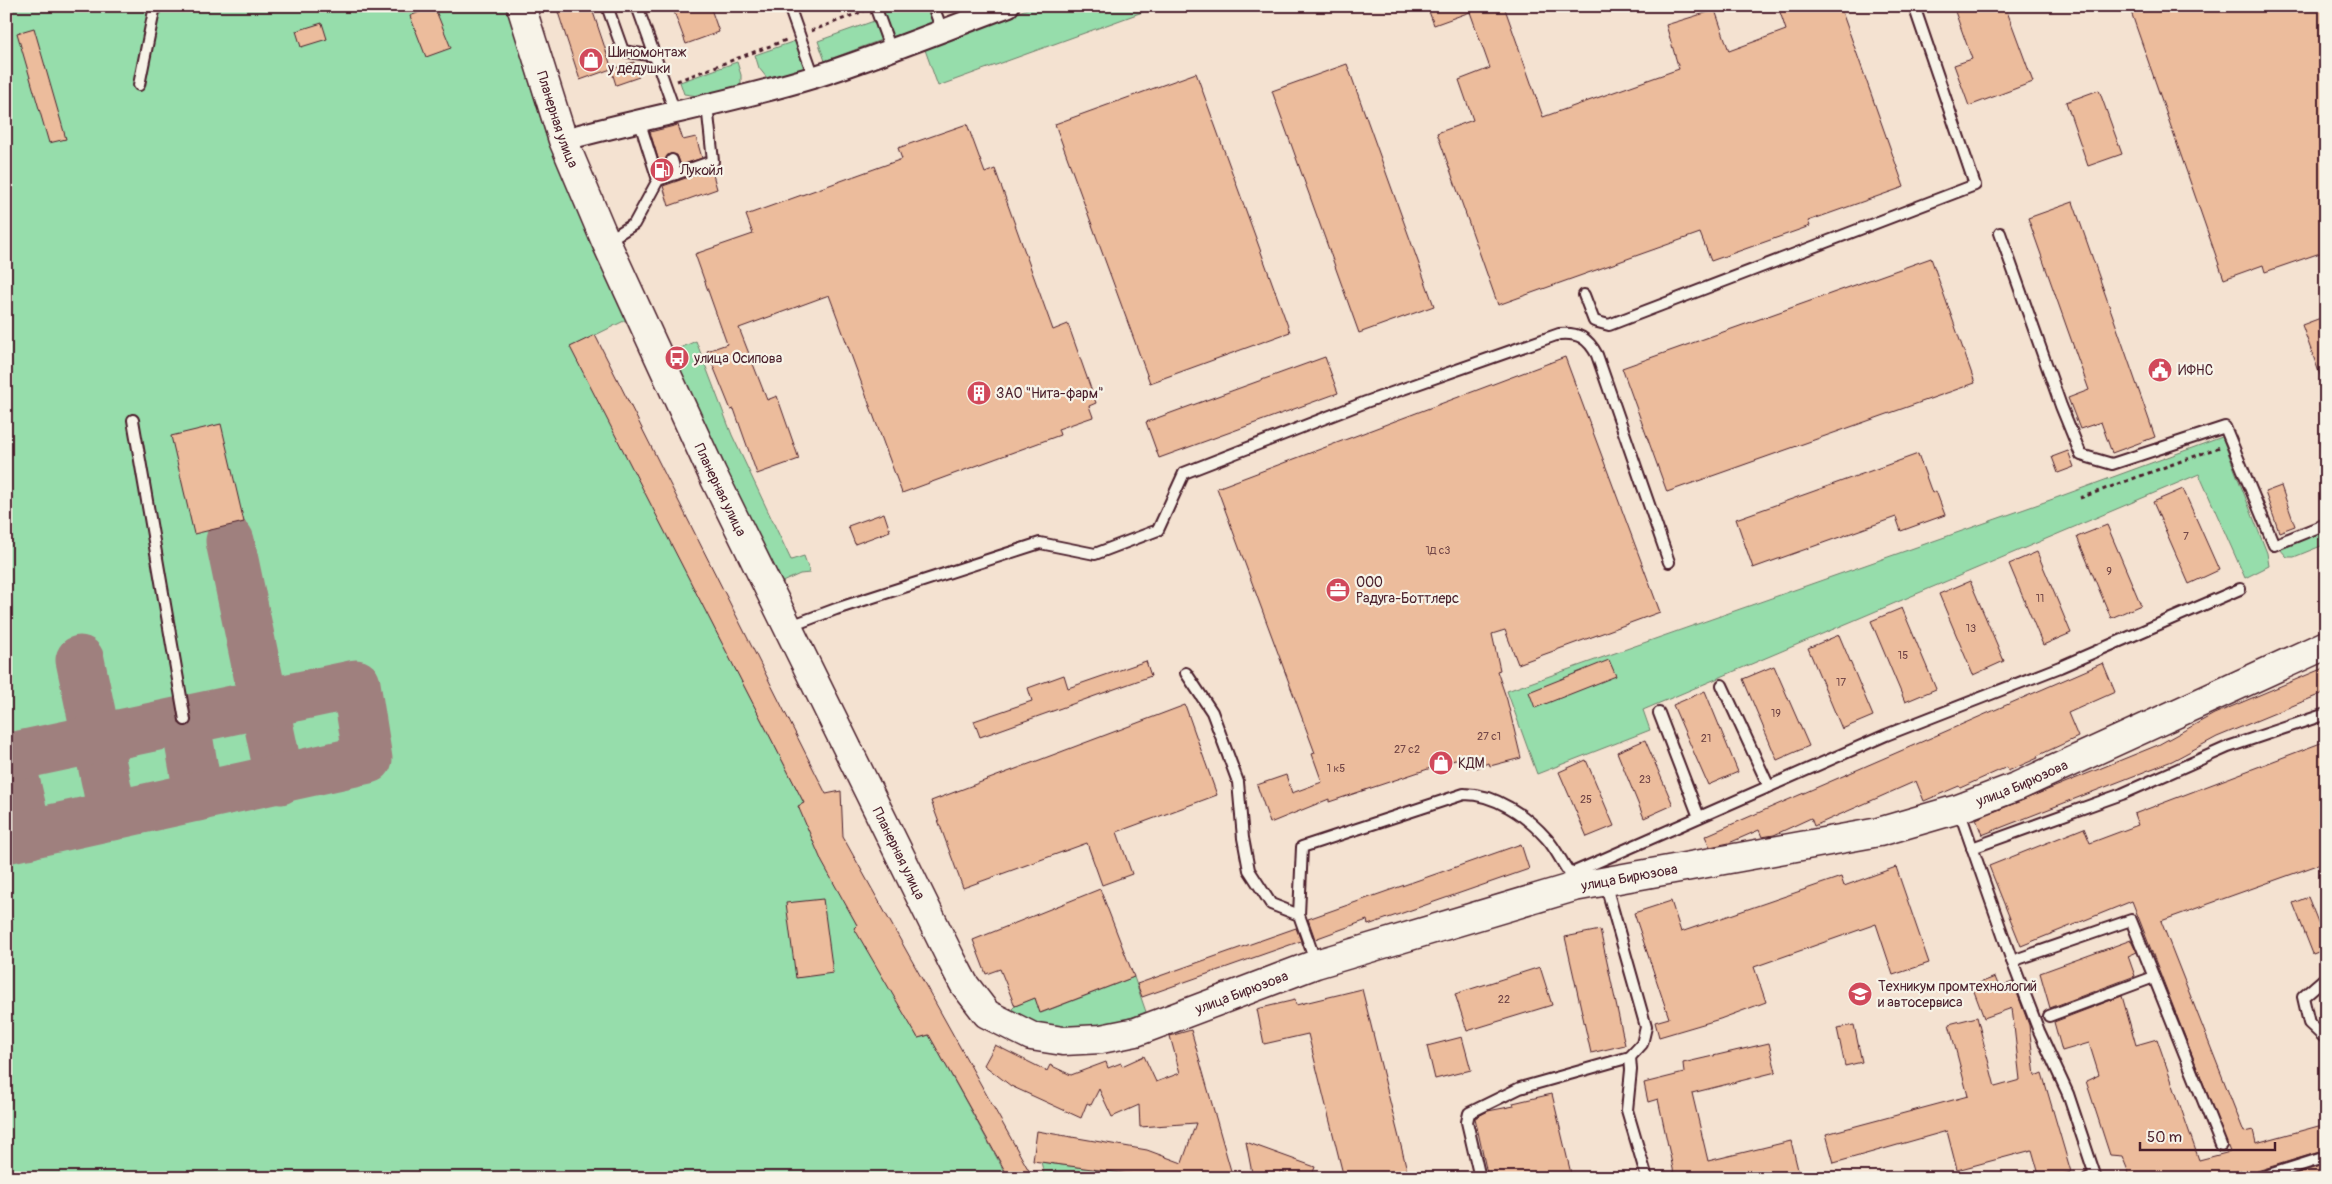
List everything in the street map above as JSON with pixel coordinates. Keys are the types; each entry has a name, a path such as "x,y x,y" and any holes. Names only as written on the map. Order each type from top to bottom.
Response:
{"main road":[{"name":"Планерная улица","path":"521,6 563,140 606,242 712,473 951,959"},
{"name":"улица Бирюзова","path":"951,959 964,984 987,1014 1031,1036 1063,1041 1101,1039 1136,1032 1316,964 1572,881 1605,882 1879,832 1958,809 2018,786 2326,645"}],"street":[{"path":"563,140 658,119 814,77 1008,6"}],"lane":[{"path":"139,85 155,6"},
{"path":"607,6 623,51 655,56"},
{"path":"606,242 634,224 658,180 658,119 666,85 637,6"},
{"path":"789,6 814,77"},
{"path":"875,6 891,50"},
{"path":"933,6 942,30"},
{"path":"1584,295 1594,321 1609,325 1975,185 1914,6"},
{"path":"658,180 712,161 707,106"},
{"path":"672,160 676,174"},
{"path":"2000,233 2061,406 2081,455 2112,464 2225,427 2274,545 2326,524"},
{"path":"788,628 836,609 1040,543 1096,554 1158,530 1184,473 1366,402 1559,334 1569,333 1581,336 1590,342 1597,355 1669,562"},
{"path":"133,420 185,720"},
{"path":"1316,964 1299,915 1302,847 1464,794 1481,794 1514,810 1547,838 1572,881 1699,817 1886,735 2060,667 2240,589"},
{"path":"1186,673 1212,712 1238,782 1249,870 1271,904 1299,915"},
{"path":"1722,685 1769,787"},
{"path":"1660,713 1699,817"},
{"path":"1972,848 2122,794 2228,746 2326,714"},
{"path":"1958,809 2039,1031 2068,1094 2095,1175 2088,1178"},
{"path":"1480,1178 1468,1122 1469,1113 1520,1088 1630,1057 1642,1044 1646,1026 1605,882"},
{"path":"2012,961 2130,920 2221,1145"},
{"path":"2049,1016 2154,977"},
{"path":"2326,977 2303,997 2309,1023 2326,1039"},
{"path":"1630,1057 1632,1070 1627,1110 1647,1178"},
{"path":"2260,1178 2326,1157"}],"path":[{"path":"666,85 875,6"},
{"path":"2080,498 2232,442"}],"green space":[{"path":"6,6 506,6 548,142 626,320 571,347 804,803 799,806 857,925 918,1038 929,1035 1008,1178 6,1178"},
{"path":"880,6 927,6 933,23 892,37"},
{"path":"1035,6 1159,6 938,86 924,47"},
{"path":"874,21 881,40 825,61 818,41"},
{"path":"795,41 805,68 767,78 759,68 755,55"},
{"path":"737,62 741,75 741,85 698,96 684,94 680,82"},
{"path":"696,341 732,435 791,560 804,556 810,573 800,574 780,583 669,353"},
{"path":"2222,437 2267,553 2269,566 2245,578 2199,474 1643,710 1650,730 1537,774 1507,691 2053,499"},
{"path":"2326,518 2326,544 2294,557 2287,557 2279,548 2280,537"},
{"path":"1134,977 1146,1012 1115,1022 1080,1030 1059,1030 1039,1026 1008,1013 1015,1006 1035,998 1041,1013"},
{"path":"1041,1162 1136,1175 1144,1178 1045,1178"}],"building":[{"path":"434,6 451,48 426,57 410,16"},
{"path":"556,6 591,6 612,69 634,62 639,77 616,85 611,69 580,80"},
{"path":"672,6 710,6 719,32 686,44"},
{"path":"1427,6 1504,6 1543,117 1679,69 1666,25 1715,10 1729,51 1786,30 1778,6 1840,6 1904,187 1808,221 1810,226 1711,261 1700,233 1498,305 1437,133 1473,120 1459,80 1490,68 1470,12 1434,25"},
{"path":"1953,6 2005,6 2033,82 1969,106 1954,65 1972,59"},
{"path":"2129,6 2326,6 2326,251 2265,272 2263,265 2224,279"},
{"path":"322,23 327,39 301,47 296,31"},
{"path":"34,28 66,139 49,143 17,33"},
{"path":"1347,64 1434,306 1359,333 1272,91"},
{"path":"1196,73 1290,332 1150,383 1055,124"},
{"path":"2099,90 2122,154 2088,166 2066,102"},
{"path":"967,124 985,173 995,169 1053,330 1068,324 1096,403 1089,406 1093,417 1058,429 1060,435 902,493 829,295 739,328 767,400 777,396 799,459 757,474 734,409 731,410 707,351 727,344 695,254 753,234 746,215 902,159 898,148"},
{"path":"678,125 683,140 696,137 702,158 681,165 677,155 670,154 665,159 668,169 662,171 650,132"},
{"path":"706,171 706,173 712,171 717,189 669,206 663,186"},
{"path":"2073,202 2155,437 2112,453 2101,422 2080,429 2068,398 2089,390 2028,218"},
{"path":"1931,258 1975,383 1667,492 1622,368"},
{"path":"2326,316 2326,386 2324,386 2302,325"},
{"path":"595,335 826,794 841,791 843,837 1033,1178 1009,1178 929,1035 918,1038 854,928 857,925 822,862 798,806 804,803 570,347"},
{"path":"1325,357 1338,393 1159,458 1146,422"},
{"path":"1565,357 1660,612 1518,664 1505,630 1492,634 1500,670 1497,671 1507,700 1521,758 1490,766 1489,763 1477,768 1474,760 1471,761 1470,755 1329,802 1329,799 1270,823 1257,785 1286,775 1292,793 1322,782 1312,754 1315,753 1217,488"},
{"path":"221,424 244,522 194,534 171,436"},
{"path":"2068,451 2074,467 2058,473 2052,457"},
{"path":"1918,454 1932,493 1936,491 1945,515 1901,531 1896,517 1753,568 1736,519"},
{"path":"2281,486 2295,526 2279,532 2265,492"},
{"path":"2183,489 2219,570 2189,584 2153,502"},
{"path":"884,513 890,531 855,544 848,526"},
{"path":"2107,525 2141,605 2111,618 2077,537"},
{"path":"2037,552 2071,633 2043,645 2009,564"},
{"path":"1970,581 2004,661 1973,675 1939,594"},
{"path":"1902,608 1936,689 1905,702 1871,621"},
{"path":"1839,635 1873,716 1842,729 1808,648"},
{"path":"1609,660 1616,676 1535,708 1529,692"},
{"path":"1146,661 1151,676 980,737 974,721 1032,701 1028,688 1064,675 1068,688"},
{"path":"2103,663 2115,692 2068,713 2078,737 2037,756 2038,758 2008,771 2007,767 1960,788 1959,786 1924,801 1916,781 1814,826 1811,818 1774,835 1762,837 1759,830 1729,843 1710,847 1705,836"},
{"path":"1774,666 1809,746 1777,760 1743,679"},
{"path":"2326,667 2326,692 2217,737 2172,761 1982,835 1976,819 2158,745 2214,714"},
{"path":"1705,691 1738,772 1708,785 1673,705"},
{"path":"1185,705 1217,795 1117,832 1132,874 1102,885 1087,843 963,888 931,801"},
{"path":"1645,740 1673,805 1644,818 1617,752"},
{"path":"2326,741 2326,862 2161,921 2244,1132 2253,1130 2256,1143 2326,1124 2326,1150 2257,1171 2252,1178 2242,1178 2241,1170 2212,1178 2131,1178 2122,1156 2110,1155 2086,1081 2099,1075 2089,1043 2062,1051 2054,1022 2122,996 2136,1045 2157,1039 2199,1160 2230,1152 2132,901 2021,946 1989,866 2084,828 2090,843 2138,825 2134,814"},
{"path":"1586,760 1614,826 1587,837 1559,772"},
{"path":"1521,844 1529,869 1368,925 1367,920 1315,939 1308,919"},
{"path":"1896,867 1929,963 1893,975 1876,924 1754,967 1766,1002 1720,1019 1659,1037 1655,1022 1669,1018 1634,913 1671,901 1681,932 1841,877 1844,886"},
{"path":"1100,889 1134,977 1040,1013 1035,998 1015,1006 1000,969 986,974 973,940"},
{"path":"2308,897 2326,942 2326,949 2313,954 2293,903"},
{"path":"823,899 833,973 796,978 786,903"},
{"path":"1296,928 1301,941 1142,997 1137,984"},
{"path":"1600,930 1625,1045 1591,1053 1565,937"},
{"path":"2131,940 2137,952 2128,956 2135,976 2050,1008 2040,973"},
{"path":"1540,967 1552,1005 1467,1031 1455,994"},
{"path":"1995,977 1999,987 2013,982 2029,1025 2035,1076 2042,1073 2071,1172 2052,1178 2040,1178 2032,1150 1957,1170 1947,1131 1834,1163 1826,1134 1968,1096 1949,1024 1977,1017 1995,1087 2020,1080 2012,1008 1984,1018 1972,986"},
{"path":"1362,989 1409,1178 1344,1178 1308,1034 1264,1044 1257,1009 1295,1000 1296,1005"},
{"path":"1854,1025 1862,1062 1845,1066 1837,1028"},
{"path":"1191,1030 1233,1178 1144,1178 1136,1175 1033,1161 1037,1131 1147,1150 1182,1163 1196,1123 1140,1127 1139,1105 1112,1117 1099,1089 1091,1105 1087,1103 1081,1118 1011,1086 984,1065 995,1045 1047,1071 1050,1065 1071,1075 1106,1062 1108,1068 1121,1063 1122,1066 1144,1056 1156,1082 1180,1073 1170,1036"},
{"path":"1462,1037 1471,1070 1435,1079 1427,1046"},
{"path":"1769,1043 1776,1072 1692,1093 1708,1161 1791,1141 1800,1178 1675,1178 1658,1099 1648,1102 1644,1083 1684,1073 1683,1063"},
{"path":"1552,1094 1572,1178 1488,1178 1475,1118 1488,1111 1514,1106 1513,1103"},
{"path":"1246,1142 1315,1167 1311,1178 1299,1178 1280,1171 1279,1178 1253,1178"},
{"path":"2326,1164 2326,1178 2283,1178"}],"taxiway":[{"path":"230,541 280,780"},
{"path":"80,660 113,816"},
{"path":"6,758 356,684 368,759 6,839"},
{"path":"185,720 199,797"},
{"path":"10,757 28,835"}],"place":[{"name":"Шиномонтаж у дедушки","path":"591,60"},
{"name":"Лукойл","path":"662,170"},
{"name":"улица Осипова","path":"677,358"},
{"name":"ИФНС","path":"2160,370"},
{"name":"ЗАО \"Нита-фарм\"","path":"979,393"},
{"name":"ООО Радуга-Боттлерс","path":"1338,590"},
{"name":"КДМ","path":"1441,763"},
{"name":"Техникум промтехнологий и автосервиса","path":"1860,994"}]}
